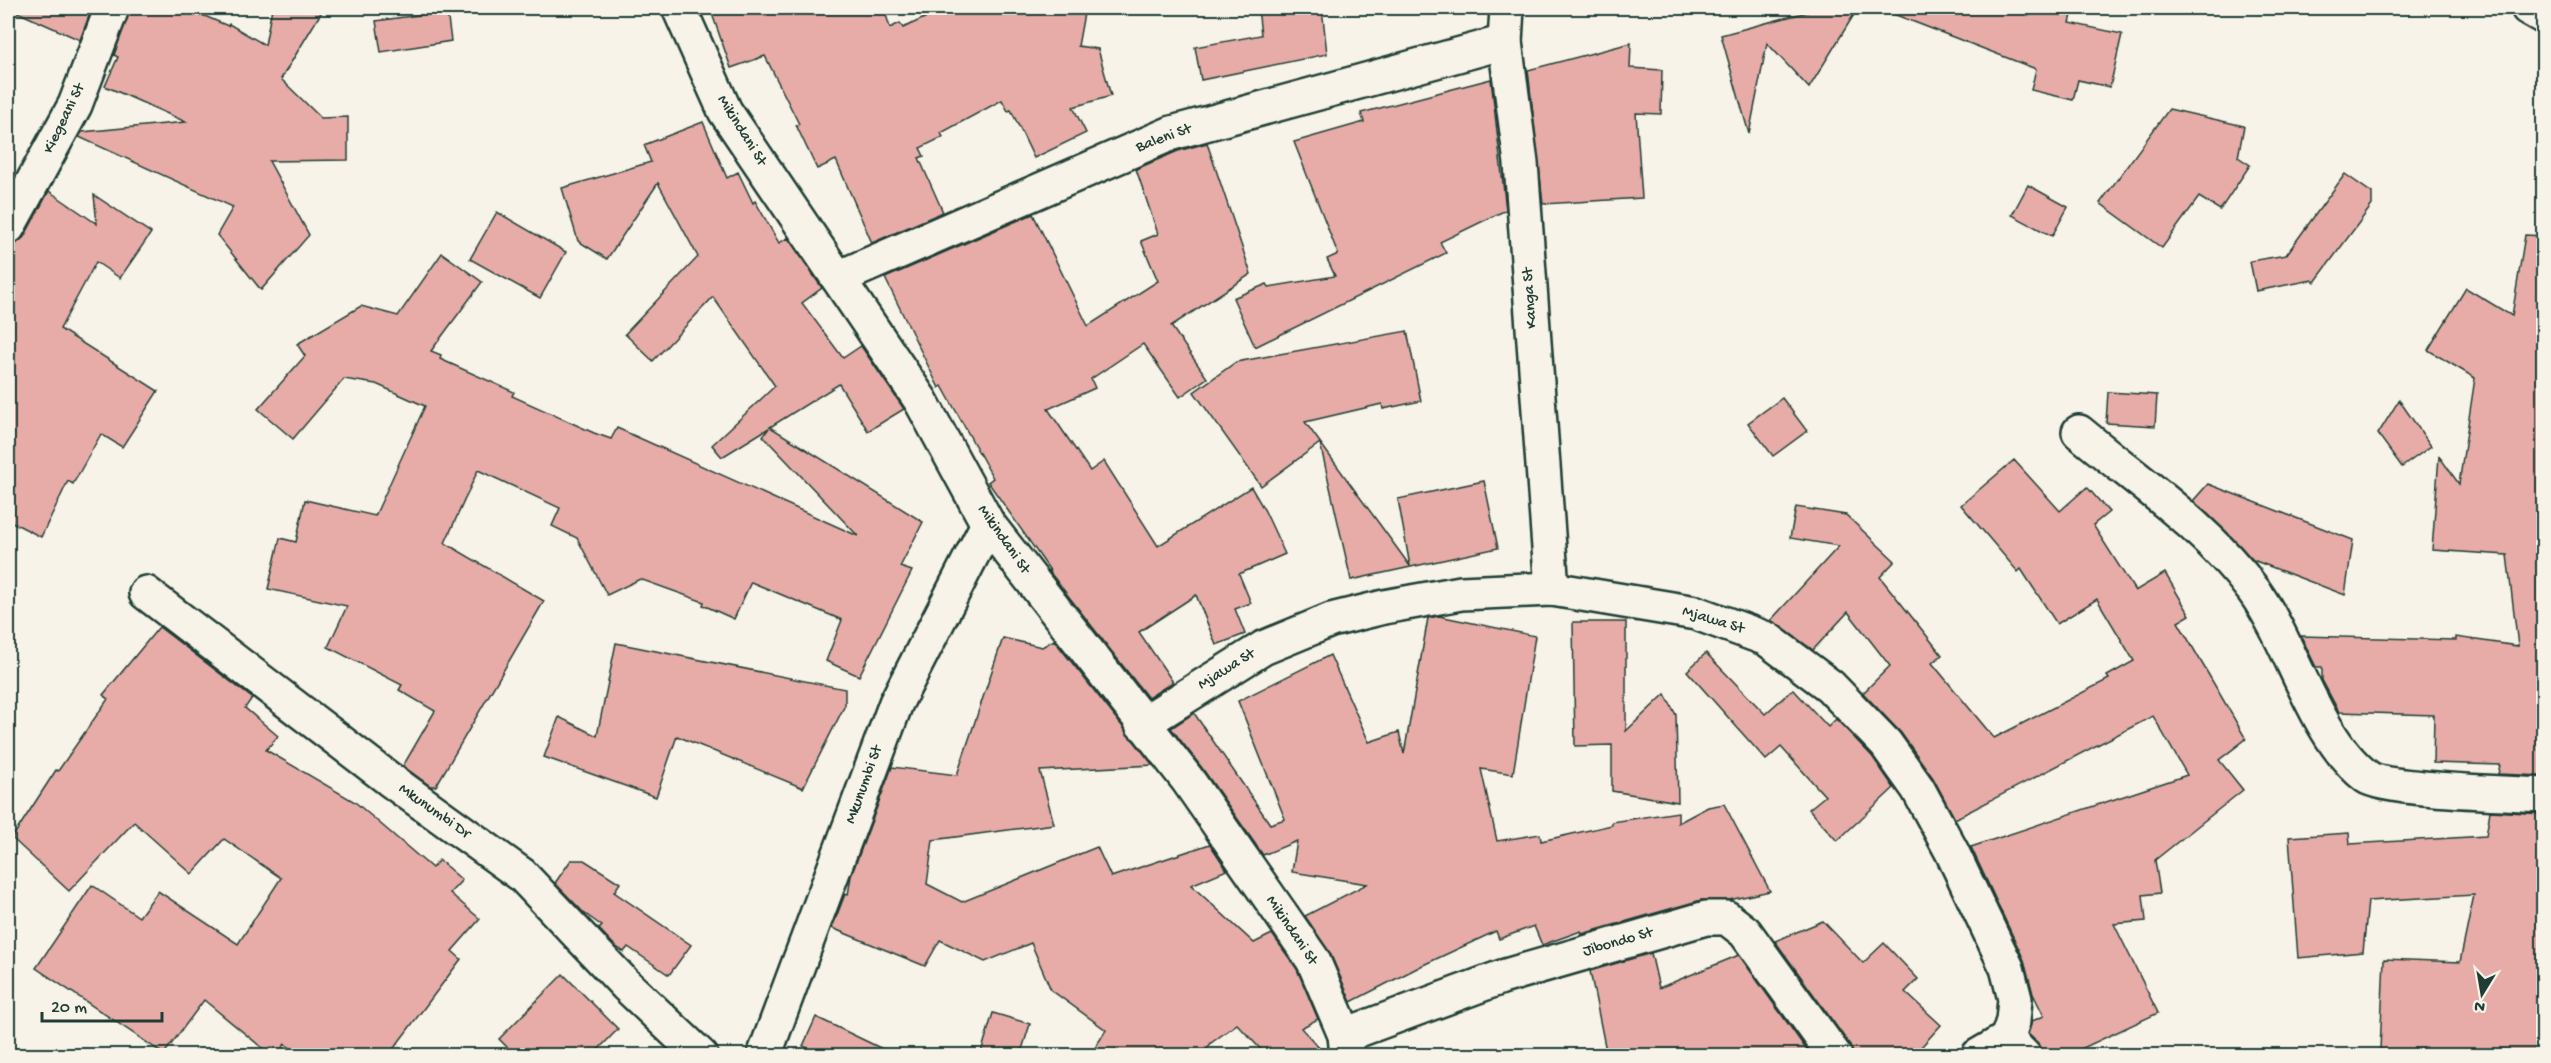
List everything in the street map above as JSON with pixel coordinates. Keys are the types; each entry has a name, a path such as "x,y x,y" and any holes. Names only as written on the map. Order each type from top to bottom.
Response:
{"street":[{"name":"Kiegeani St","path":"8,227 75,105 112,8"},
{"name":"Mikindani St","path":"679,8 725,111 921,401 988,524 1186,779 1313,960 1346,1045"},
{"name":"Kanga St","path":"1507,8 1505,42 1521,164 1552,590"},
{"path":"2528,8 2544,17"},
{"name":"Baleni St","path":"838,278 1172,133 1505,42"},
{"path":"2079,432 2218,547 2255,593 2335,745 2369,779 2404,786 2544,795"},
{"name":"Mkunumbi St","path":"764,1056 896,703 988,524"},
{"name":"Mjawa St","path":"1142,724 1263,648 1331,620 1384,607 1461,593 1552,590 1696,613 1767,639 1830,686 1886,744 1918,789 1952,852 2007,968 2015,999 2013,1021 2016,1047"},
{"name":"Mkunumbi Dr","path":"146,592 388,779 522,875 626,985 701,1056"},
{"name":"Jibondo St","path":"1346,1045 1502,977 1706,918 1727,918 1745,932 1835,1056"},
{"path":"1978,1056 2016,1047"}],"building":[{"path":"8,8 92,8 80,40"},
{"path":"130,8 186,8 228,26 229,24 265,45 272,8 324,8 281,79 321,118 348,117 348,160 269,161 309,235 261,290 217,235 233,207 79,137 82,132 186,122 105,86 118,57 114,55"},
{"path":"710,8 884,8 890,28 900,23 903,28 946,8 1085,8 1078,46 1098,49 1111,96 1073,107 1086,133 1034,158 1011,110 1008,111 1002,100 941,133 943,137 920,148 924,156 919,158 943,212 872,243 836,160 817,169 796,125 799,124 765,56 731,68"},
{"path":"1258,8 1322,8 1327,54 1201,80 1195,47 1261,35"},
{"path":"1822,8 1858,8 1809,88 1767,43 1749,134 1721,35"},
{"path":"1884,8 2042,8 2072,15 2070,23 2122,34 2110,87 2078,80 2073,100 2031,90 2036,69 1883,10"},
{"path":"447,11 451,41 381,52 376,21"},
{"path":"1631,43 1630,68 1662,70 1661,114 1636,113 1642,198 1543,204 1528,70"},
{"path":"1491,79 1506,210 1440,242 1446,253 1255,347 1233,298 1267,284 1269,287 1335,276 1327,259 1338,254 1294,142 1364,122 1361,113"},
{"path":"2169,109 2244,126 2238,157 2250,165 2220,210 2199,197 2162,248 2100,203"},
{"path":"703,122 727,178 738,172 753,203 755,201 779,243 788,238 822,288 802,303 843,358 861,346 904,409 868,431 839,384 770,427 923,522 900,567 912,571 859,676 826,661 842,620 751,582 734,619 703,605 704,602 640,579 607,595 577,538 552,526 560,508 478,470 445,543 544,601 436,786 430,786 403,766 435,711 399,690 402,685 328,647 347,606 268,589 280,538 296,542 305,500 375,516 425,406 376,384 344,379 293,439 258,409 305,356 297,344 361,306 398,316 442,253 482,282 431,351 441,355 440,359 514,392 512,396 594,433 611,439 617,428 858,536 763,436 769,428 722,457 712,445 775,386 713,297 653,361 625,334 698,257 658,183 607,259 578,241 562,188 651,162 644,145"},
{"path":"1207,143 1251,274 1171,326 1207,378 1180,397 1143,344 1091,379 1095,388 1048,409 1090,471 1104,461 1158,546 1251,487 1285,554 1239,574 1251,603 1235,609 1245,634 1216,645 1196,595 1139,632 1173,682 1148,698 1048,570 1051,572 988,482 993,478 942,386 939,388 885,278 1033,214 1088,326 1158,281 1141,241 1158,234 1136,169 1178,151"},
{"path":"2345,174 2372,193 2372,205 2315,282 2312,280 2256,291 2250,261 2286,255"},
{"path":"2028,185 2068,207 2052,236 2012,215"},
{"path":"49,191 97,224 94,195 151,233 120,278 96,262 60,329 158,391 122,447 101,434 73,484 68,481 41,537 8,520 8,246 24,237"},
{"path":"497,212 566,252 540,298 470,259"},
{"path":"2525,235 2544,236 2544,776 2498,774 2500,765 2433,763 2434,715 2339,712 2322,680 2322,667 2316,667 2301,636 2456,640 2456,637 2518,646 2507,555 2432,550 2439,456 2459,484 2475,378 2428,350 2466,288 2512,316"},
{"path":"1407,331 1421,401 1383,409 1382,404 1305,422 1410,566 1398,499 1484,481 1498,548 1351,580 1320,443 1261,486 1194,392 1236,362"},
{"path":"2108,392 2157,395 2155,426 2106,423"},
{"path":"1782,398 1807,431 1773,456 1748,423"},
{"path":"2399,400 2431,446 2402,467 2378,434"},
{"path":"2014,460 2060,511 2087,487 2109,512 2093,525 2135,591 2165,573 2190,615 2178,622 2246,739 2219,760 2243,790 2155,860 2160,893 2143,895 2146,921 2114,924 2158,1013 2066,1056 2042,1056 2038,1043 2028,1034 2032,1021 2044,1016 2033,994 2024,960 1971,847 2187,775 2153,716 1955,819 1933,778 1901,733 1863,693 1890,666 1848,612 1813,650 1771,620 1839,546 1790,538 1796,507 1846,515 1895,561 1880,577 1942,655 1932,663 1994,738 2109,679 2107,676 2134,661 2097,599 2057,624 2021,569 2018,572 1961,505"},
{"path":"2208,484 2353,540 2345,595 2253,560 2193,501"},
{"path":"1439,616 1535,636 1513,774 1481,769 1497,841 1540,834 1541,841 1612,825 1612,822 1678,812 1678,823 1708,807 1724,804 1770,891 1729,900 1701,900 1582,934 1581,931 1542,945 1534,926 1499,939 1496,931 1351,1002 1330,953 1305,916 1367,884 1292,872 1297,841 1263,855 1171,728 1194,713 1270,824 1285,819 1238,701 1330,655 1369,742 1399,732 1404,754 1428,618"},
{"path":"1573,622 1626,622 1626,731 1665,694 1676,715 1678,802 1612,791 1612,745 1575,746"},
{"path":"159,627 252,698 245,708 278,736 266,750 355,802 432,868 439,860 462,880 450,893 480,919 452,951 461,959 388,1056 301,1056 285,1044 276,1056 272,1056 204,1000 164,1054 36,968 92,885 139,917 158,891 238,944 281,878 224,839 192,874 134,822 69,891 12,838 56,770 58,771 108,699 103,695"},
{"path":"1003,638 1042,647 1054,640 1153,765 1040,771 1054,824 933,840 927,884 962,902 1097,847 1111,877 1210,844 1227,870 1191,885 1254,943 1272,934 1297,969 1318,1019 1301,1028 1327,1056 1267,1056 1237,1024 1211,1043 1202,1056 1090,1056 1106,1030 1051,990 1031,943 985,962 940,940 925,966 832,928 845,894 848,895 851,876 892,767 957,775"},
{"path":"616,643 845,689 845,705 803,788 677,736 656,797 544,757 559,717 597,736"},
{"path":"1706,653 1765,714 1793,689 1828,727 1836,719 1872,756 1894,788 1837,841 1809,809 1825,796 1781,747 1766,760 1687,671"},
{"path":"2490,811 2544,814 2544,1056 2459,1056 2380,1050 2384,959 2460,962 2474,895 2368,901 2363,952 2298,958 2289,837 2349,833 2350,844 2486,836"},
{"path":"571,860 584,860 620,883 614,892 691,945 669,975 628,947 624,952 616,947 599,929 602,926 584,913 555,883"},
{"path":"1823,921 1863,963 1884,943 1918,979 1905,992 1941,1025 1913,1056 1853,1056 1850,1045 1775,941"},
{"path":"1651,953 1659,988 1739,955 1811,1056 1607,1056 1590,971"},
{"path":"563,974 618,1029 592,1056 516,1056 499,1039"},
{"path":"993,1013 1030,1024 1020,1056 980,1056"},
{"path":"816,1017 897,1056 825,1056 803,1046"}]}
